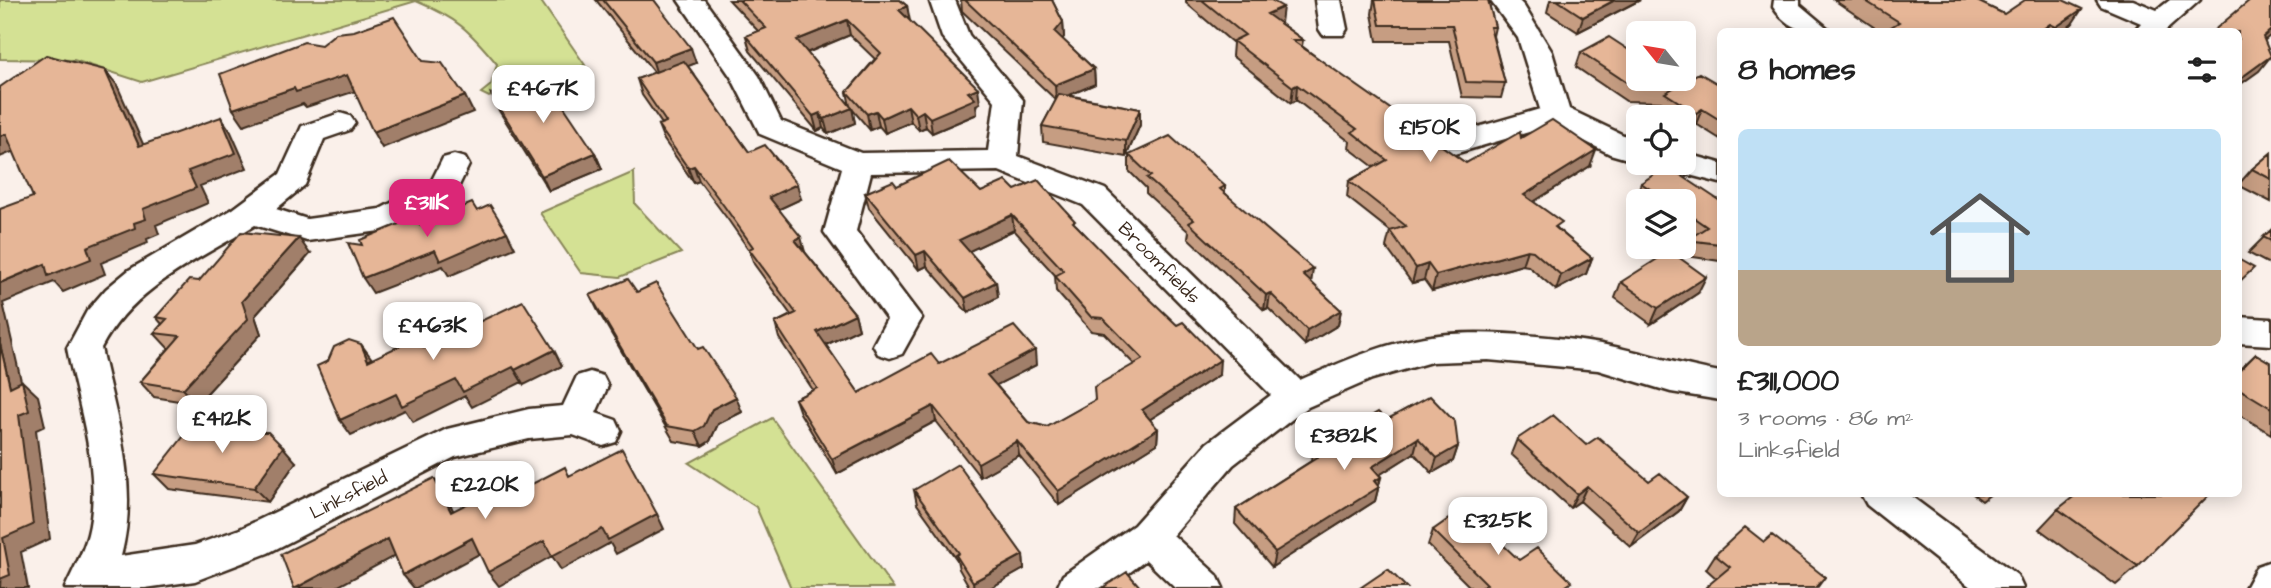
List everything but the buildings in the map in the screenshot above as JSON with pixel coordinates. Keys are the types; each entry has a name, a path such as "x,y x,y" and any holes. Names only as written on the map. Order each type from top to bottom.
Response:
{"street":[{"name":"Broomfields","path":"691,0 744,76 770,127 858,163 1002,161 1094,197 1295,397"},
{"path":"1328,0 1333,29"},
{"path":"1503,0 1518,14 1540,51 1556,114"},
{"path":"1787,0 1786,7 1814,28"},
{"path":"2110,0 2151,26 2187,0"},
{"path":"943,2 956,37 1009,100 1002,161"},
{"path":"1437,149 1556,114 1626,148"},
{"name":"Linksfield","path":"88,583 111,530 113,492 84,348 93,326 106,307 140,279 253,213 294,178 314,130"},
{"path":"858,163 840,232 905,318 890,345"},
{"path":"1696,167 1717,172"},
{"path":"253,213 307,230 387,219 455,183"},
{"path":"2242,330 2271,332"},
{"path":"1077,588 1148,537 1220,454 1295,397 1363,368 1431,349 1488,346 1598,357 1639,366 1671,378 1717,382"},
{"name":"Linksfield","path":"88,583 195,563 254,541 447,444 590,412"},
{"path":"1884,497 2003,588"},
{"path":"1148,537 1203,588"},
{"path":"2265,588 2271,579"}],"green space":[{"path":"0,0 540,0 585,65 566,73 552,68 489,97 481,93 491,85 497,64 461,26 442,13 416,1 142,82 74,60 0,59"},
{"path":"634,172 635,204 681,253 620,277 581,273 540,213"},
{"path":"772,418 893,588 791,588 756,507 689,463"}]}
